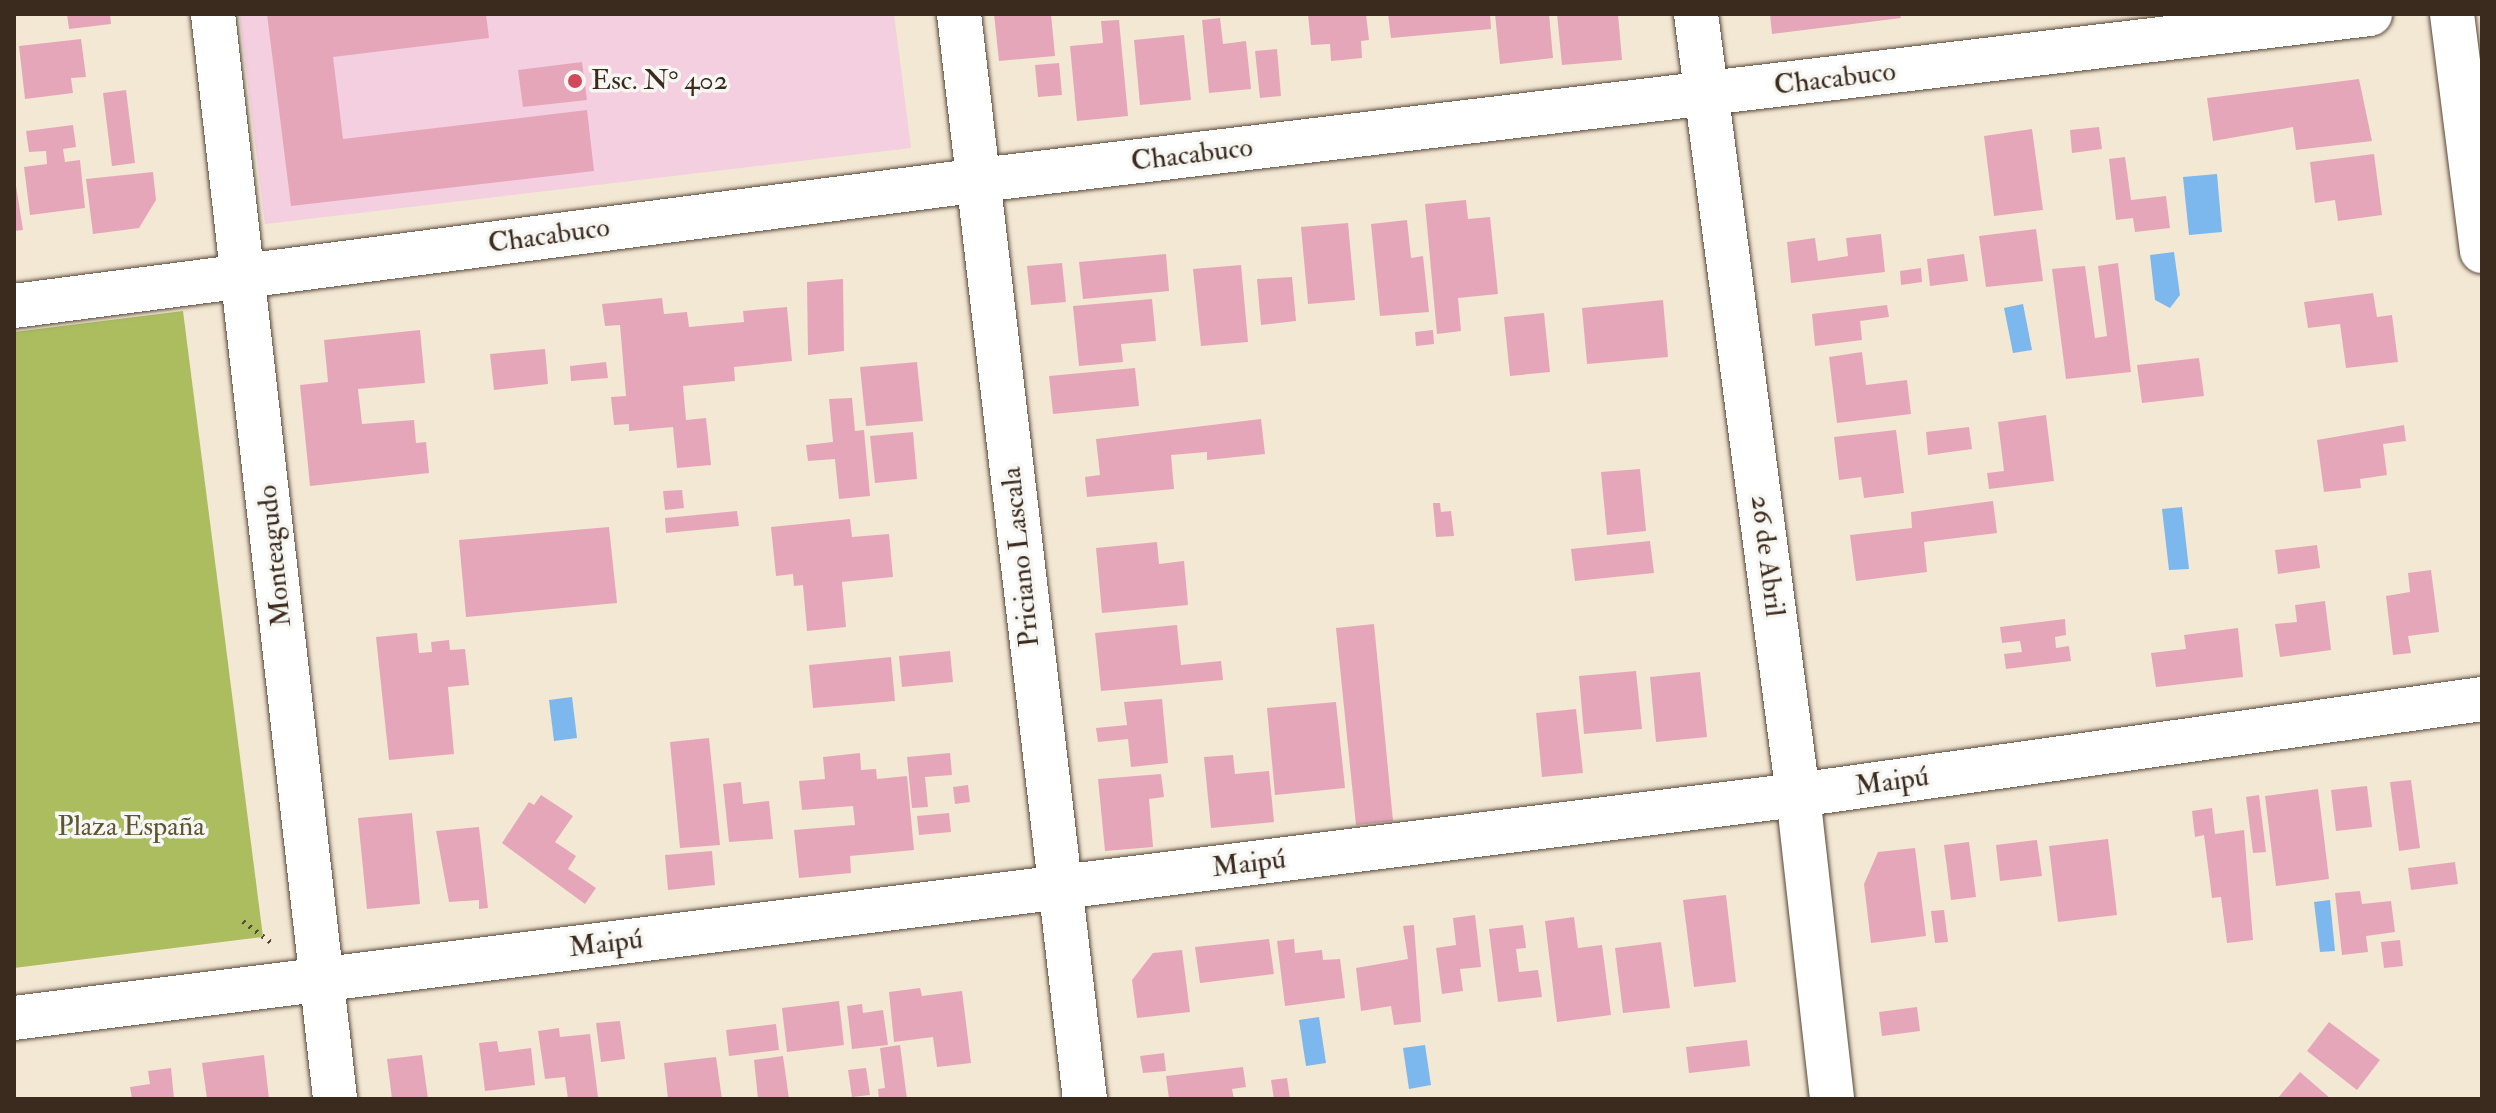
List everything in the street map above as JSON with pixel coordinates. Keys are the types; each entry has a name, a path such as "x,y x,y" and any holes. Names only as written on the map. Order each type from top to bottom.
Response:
{"street":[{"name":"Monteagudo","path":"213,14 246,276 319,979 335,1099"},
{"name":"Priciano Lascala","path":"959,14 980,180 1056,888 1085,1099"},
{"name":"26 de Abril","path":"1696,14 1798,795 1832,1099"},
{"name":"Chacabuco","path":"14,306 980,180 2370,14"},
{"path":"2452,14 2482,251"},
{"name":"Maipú","path":"14,1018 1798,795 2482,699"}],"shaded area":[{"name":"Esc. N° 402","path":"239,14 894,14 911,148 265,224"}],"green space":[{"name":"Plaza España","path":"183,311 263,937 14,968 14,332"}],"water":[{"path":"2217,174 2222,232 2189,235 2183,177"},
{"path":"2174,252 2180,295 2170,308 2155,300 2150,255"},
{"path":"2023,304 2032,350 2013,353 2004,308"},
{"path":"2182,507 2189,569 2169,570 2162,509"},
{"path":"572,697 577,738 554,741 549,700"},
{"path":"2330,900 2335,951 2320,952 2314,902"},
{"path":"1319,1017 1326,1063 1306,1066 1299,1020"},
{"path":"1425,1045 1431,1085 1409,1089 1403,1048"}],"building":[{"path":"67,14 110,14 111,24 69,29"},
{"path":"267,14 486,14 489,38 333,57 343,139 587,110 594,171 291,206"},
{"path":"994,14 1051,14 1055,56 999,61"},
{"path":"1308,14 1366,14 1369,40 1361,41 1362,58 1331,61 1330,44 1311,45"},
{"path":"1388,14 1490,14 1491,29 1391,38"},
{"path":"1495,14 1549,14 1553,58 1500,64"},
{"path":"1557,14 1618,14 1622,60 1562,65"},
{"path":"1770,14 1900,14 1901,18 1772,34"},
{"path":"1220,18 1223,44 1246,41 1251,89 1209,93 1202,20"},
{"path":"1119,20 1128,116 1077,121 1070,46 1103,43 1101,21"},
{"path":"1184,35 1191,100 1140,105 1134,40"},
{"path":"81,39 86,77 71,78 73,93 25,99 19,46"},
{"path":"1277,49 1281,96 1260,98 1255,51"},
{"path":"582,62 587,100 523,107 518,70"},
{"path":"1059,63 1062,95 1038,97 1035,65"},
{"path":"2359,79 2372,141 2296,150 2293,127 2213,141 2207,98"},
{"path":"126,90 135,163 112,166 103,93"},
{"path":"73,125 76,147 63,149 65,162 80,160 85,208 30,215 24,167 47,164 46,151 29,152 26,131"},
{"path":"2099,127 2102,149 2072,153 2070,130"},
{"path":"2032,129 2043,210 1994,216 1984,136"},
{"path":"2374,154 2382,215 2338,221 2335,200 2315,203 2310,162"},
{"path":"2125,157 2131,200 2166,196 2170,228 2135,232 2133,218 2116,220 2109,159"},
{"path":"153,172 156,200 139,228 93,234 86,179"},
{"path":"14,173 23,230 14,231"},
{"path":"1466,200 1468,219 1490,217 1498,294 1458,298 1461,331 1437,334 1425,204"},
{"path":"1407,220 1411,258 1423,256 1429,312 1380,316 1371,224"},
{"path":"1348,223 1355,300 1308,304 1301,227"},
{"path":"2036,229 2043,281 1986,287 1979,236"},
{"path":"1881,234 1885,272 1791,283 1787,242 1815,238 1818,261 1848,256 1846,238"},
{"path":"1166,254 1169,291 1083,299 1079,262"},
{"path":"1964,254 1968,281 1930,286 1927,259"},
{"path":"1062,263 1066,302 1031,305 1027,266"},
{"path":"2118,263 2131,372 2066,379 2052,269 2085,266 2095,338 2107,336 2098,266"},
{"path":"1241,265 1248,342 1201,346 1193,269"},
{"path":"1921,268 1922,282 1901,285 1900,271"},
{"path":"1292,277 1296,321 1261,325 1257,279"},
{"path":"843,279 844,351 808,355 807,282"},
{"path":"2373,293 2377,317 2392,315 2398,362 2346,368 2340,324 2308,328 2304,302"},
{"path":"662,298 664,314 687,312 689,327 744,322 743,311 787,307 792,361 734,367 735,381 683,386 686,420 706,418 711,465 677,468 673,427 629,431 629,424 614,425 611,397 626,396 620,325 605,326 602,304"},
{"path":"1152,299 1156,341 1121,344 1123,362 1079,366 1073,306"},
{"path":"1663,300 1668,357 1587,364 1582,308"},
{"path":"1887,305 1889,317 1860,321 1862,340 1815,346 1812,314"},
{"path":"1544,313 1550,372 1510,376 1504,317"},
{"path":"420,330 425,383 358,389 362,424 414,420 416,443 426,442 429,473 310,486 300,385 328,382 324,340"},
{"path":"1433,330 1434,344 1416,346 1415,332"},
{"path":"545,349 548,384 494,390 490,354"},
{"path":"1862,352 1866,385 1907,380 1911,414 1837,423 1829,357"},
{"path":"2199,358 2204,396 2142,403 2137,365"},
{"path":"606,362 608,378 571,381 570,366"},
{"path":"917,362 923,421 866,426 860,367"},
{"path":"1135,368 1139,406 1053,414 1049,376"},
{"path":"852,398 855,431 864,430 870,496 839,499 835,459 808,461 806,445 833,442 829,399"},
{"path":"2046,415 2054,481 1989,489 1987,473 2004,471 1998,422"},
{"path":"1261,419 1265,454 1207,460 1207,452 1171,455 1174,489 1087,497 1085,477 1100,475 1096,439"},
{"path":"2404,425 2406,441 2383,444 2387,475 2360,479 2361,488 2324,492 2317,440"},
{"path":"1969,427 1972,449 1928,455 1926,432"},
{"path":"1896,430 1904,493 1864,498 1861,477 1839,480 1834,437"},
{"path":"913,432 917,479 875,483 870,436"},
{"path":"1640,469 1646,531 1607,535 1601,472"},
{"path":"682,490 684,508 665,510 663,491"},
{"path":"1993,501 1997,533 1924,542 1927,572 1856,581 1850,535 1912,528 1911,512"},
{"path":"1433,503 1440,503 1441,512 1451,511 1454,536 1436,537"},
{"path":"737,511 739,526 666,533 665,518"},
{"path":"850,519 852,537 889,534 893,577 842,582 846,627 807,631 803,585 794,586 793,574 776,576 771,527"},
{"path":"609,527 617,603 466,617 459,540"},
{"path":"1650,541 1654,573 1575,581 1571,549"},
{"path":"1157,542 1159,564 1184,561 1188,605 1102,613 1096,548"},
{"path":"2317,545 2320,568 2278,574 2275,550"},
{"path":"2431,570 2439,632 2408,636 2411,653 2393,655 2386,596 2410,592 2408,573"},
{"path":"2325,601 2331,650 2280,657 2275,624 2297,622 2295,605"},
{"path":"2065,619 2066,635 2055,637 2056,648 2069,646 2071,661 2006,669 2004,654 2022,652 2020,641 2002,643 2000,627"},
{"path":"1374,624 1393,821 1356,825 1336,628"},
{"path":"1177,625 1181,665 1221,661 1223,680 1101,691 1095,633"},
{"path":"2238,628 2243,677 2156,687 2151,653 2186,649 2184,635"},
{"path":"417,633 419,653 432,652 431,642 449,640 450,650 465,649 469,685 448,687 454,754 389,760 376,637"},
{"path":"950,651 953,682 902,687 899,656"},
{"path":"891,657 895,701 813,708 809,665"},
{"path":"1636,671 1642,729 1584,734 1579,676"},
{"path":"1700,672 1707,737 1656,742 1650,677"},
{"path":"1162,699 1168,763 1131,767 1128,739 1098,742 1096,728 1127,725 1124,702"},
{"path":"1336,702 1345,788 1275,795 1267,708"},
{"path":"1576,709 1583,773 1542,777 1536,713"},
{"path":"709,738 720,845 680,848 670,742"},
{"path":"860,753 861,770 876,769 877,779 907,776 914,850 850,856 851,873 799,878 794,830 855,825 853,806 802,810 799,781 825,779 823,757"},
{"path":"950,753 952,775 925,777 928,807 912,808 907,757"},
{"path":"1233,755 1235,774 1269,771 1274,822 1211,828 1204,757"},
{"path":"1161,774 1164,797 1149,799 1153,847 1105,851 1098,779"},
{"path":"2411,780 2420,848 2399,851 2390,782"},
{"path":"741,782 743,804 769,801 773,839 729,842 723,784"},
{"path":"968,785 970,802 955,804 953,787"},
{"path":"2367,786 2372,827 2336,831 2331,790"},
{"path":"2318,789 2329,879 2276,886 2265,796"},
{"path":"541,795 573,816 555,842 576,856 568,869 596,888 585,904 502,843 529,802 534,805"},
{"path":"2259,795 2266,852 2253,853 2246,797"},
{"path":"2212,808 2215,834 2244,830 2253,940 2227,943 2221,897 2212,898 2204,835 2195,837 2192,811"},
{"path":"412,813 420,904 367,909 358,818"},
{"path":"949,813 951,832 919,835 917,816"},
{"path":"479,827 488,908 479,909 479,900 449,902 436,831"},
{"path":"2108,839 2117,915 2058,922 2049,846"},
{"path":"2037,840 2042,876 2000,881 1996,845"},
{"path":"1969,842 1976,897 1951,900 1944,845"},
{"path":"1915,848 1926,936 1871,943 1864,884 1878,852"},
{"path":"712,851 715,885 668,890 665,855"},
{"path":"2455,862 2458,884 2411,890 2408,868"},
{"path":"2360,891 2362,904 2391,901 2395,932 2366,936 2368,952 2342,955 2335,893"},
{"path":"1726,895 1736,982 1694,987 1683,900"},
{"path":"1944,910 1948,942 1935,943 1931,911"},
{"path":"1475,915 1481,967 1460,969 1463,991 1442,994 1436,948 1456,945 1453,918"},
{"path":"1574,917 1578,948 1602,945 1611,1015 1557,1022 1545,921"},
{"path":"1414,925 1421,1022 1394,1025 1391,1006 1361,1011 1356,968 1408,959 1403,926"},
{"path":"1523,925 1526,948 1516,949 1519,972 1538,970 1542,997 1498,1002 1489,929"},
{"path":"1269,939 1274,974 1200,983 1195,947"},
{"path":"1294,939 1295,953 1322,950 1323,960 1340,959 1345,998 1285,1006 1277,941"},
{"path":"2400,940 2403,966 2384,968 2381,942"},
{"path":"1661,942 1670,1008 1623,1013 1615,948"},
{"path":"1182,950 1190,1012 1137,1018 1132,980 1153,953"},
{"path":"920,988 922,996 962,991 971,1063 937,1067 933,1037 894,1042 889,992"},
{"path":"839,1001 844,1045 787,1052 782,1008"},
{"path":"862,1004 863,1013 883,1010 888,1045 852,1049 847,1006"},
{"path":"1917,1007 1920,1031 1882,1036 1879,1012"},
{"path":"620,1021 625,1059 601,1062 596,1023"},
{"path":"2329,1022 2380,1060 2357,1090 2307,1051"},
{"path":"776,1024 779,1050 729,1056 726,1030"},
{"path":"559,1028 560,1037 590,1034 598,1097 568,1099 565,1077 545,1079 538,1031"},
{"path":"1747,1040 1750,1066 1689,1073 1686,1047"},
{"path":"497,1041 499,1052 531,1048 535,1085 485,1091 479,1043"},
{"path":"900,1045 907,1099 879,1099 878,1089 885,1088 880,1048"},
{"path":"1164,1053 1166,1071 1143,1073 1140,1056"},
{"path":"264,1055 269,1099 207,1099 202,1063"},
{"path":"422,1055 428,1099 392,1099 387,1059"},
{"path":"783,1056 789,1099 758,1099 754,1060"},
{"path":"716,1057 722,1099 668,1099 664,1063"},
{"path":"1243,1067 1246,1087 1232,1089 1234,1099 1169,1099 1166,1076"},
{"path":"171,1068 174,1099 132,1099 130,1087 150,1084 148,1071"},
{"path":"866,1068 870,1095 852,1097 848,1070"},
{"path":"2300,1072 2331,1099 2277,1099"},
{"path":"1287,1078 1290,1099 1274,1099 1271,1080"}],"place":[{"name":"Esc. N° 402","path":"575,81"}]}
